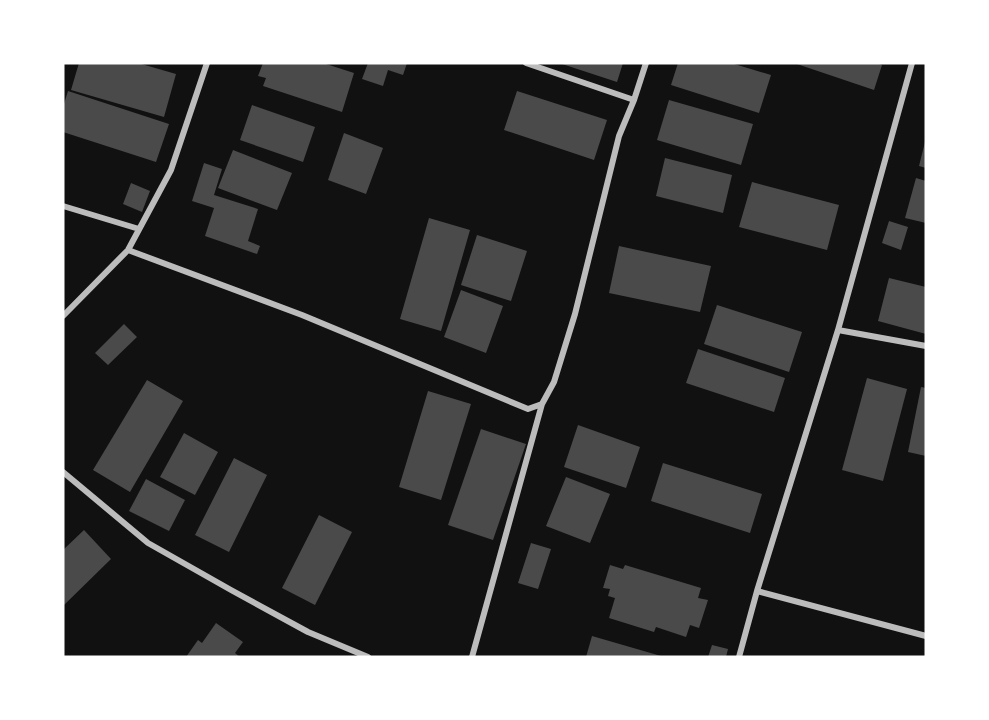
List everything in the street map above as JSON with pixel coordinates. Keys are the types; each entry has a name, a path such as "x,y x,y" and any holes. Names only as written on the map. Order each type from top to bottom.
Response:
{"street":[{"path":"63,316 128,250 171,170 207,63"},
{"path":"526,63 634,100"},
{"path":"472,657 542,404 554,382 575,314 619,136 646,63"},
{"path":"739,657 756,591 838,330 912,63"},
{"path":"63,206 139,229"},
{"path":"128,250 302,315 528,409 542,404"},
{"path":"838,330 926,346"},
{"path":"63,472 148,543 308,632 368,657"},
{"path":"756,591 926,636"}],"building":[{"path":"79,63 138,63 176,74 164,117 71,90"},
{"path":"263,63 323,63 354,73 342,112 263,86 266,78 258,76"},
{"path":"368,63 407,63 403,75 388,70 383,86 362,79"},
{"path":"559,63 623,63 617,82"},
{"path":"678,63 731,63 771,75 759,113 671,85"},
{"path":"794,63 877,63 882,65 874,90"},
{"path":"68,91 169,124 156,162 63,132 63,107"},
{"path":"517,91 607,120 594,160 504,130"},
{"path":"669,100 753,124 741,165 657,140"},
{"path":"252,105 315,127 303,162 240,140"},
{"path":"344,133 383,148 366,194 328,180"},
{"path":"926,142 926,168 919,166"},
{"path":"233,150 292,173 277,210 218,188"},
{"path":"665,158 732,175 723,213 656,196"},
{"path":"204,163 222,169 214,195 258,209 248,241 260,246 257,254 205,236 214,208 192,201"},
{"path":"916,178 926,181 926,223 905,218"},
{"path":"752,182 839,205 827,250 739,227"},
{"path":"131,183 150,191 142,212 123,204"},
{"path":"429,218 470,230 441,331 400,319"},
{"path":"889,221 908,227 901,250 882,243"},
{"path":"477,235 527,251 511,301 461,285"},
{"path":"619,246 711,266 700,312 609,293"},
{"path":"889,278 926,287 926,334 878,321"},
{"path":"461,290 503,306 486,353 444,337"},
{"path":"717,305 802,332 789,372 704,344"},
{"path":"124,324 137,337 108,365 95,353"},
{"path":"698,349 785,378 774,412 686,383"},
{"path":"867,378 907,389 883,481 842,470"},
{"path":"147,380 183,401 130,492 93,470"},
{"path":"921,387 926,388 926,456 908,452"},
{"path":"428,391 471,404 441,500 399,487"},
{"path":"578,425 640,447 626,488 564,467"},
{"path":"481,429 526,444 493,540 448,525"},
{"path":"184,433 218,452 195,495 160,477"},
{"path":"234,458 267,475 229,552 195,535"},
{"path":"663,463 762,494 750,533 651,501"},
{"path":"566,477 610,494 590,543 546,526"},
{"path":"146,479 185,500 169,531 129,511"},
{"path":"319,515 352,532 315,605 282,588"},
{"path":"84,530 111,559 63,606 63,550"},
{"path":"531,543 551,549 538,589 518,583"},
{"path":"610,565 623,569 625,565 701,588 698,598 708,600 699,628 690,625 686,637 656,627 654,632 609,618 615,598 608,596 610,589 603,588"},
{"path":"216,623 243,642 235,653 240,657 186,657 198,640 202,643"},
{"path":"592,636 661,656 661,657 586,657"},
{"path":"712,645 728,649 726,657 708,657"}]}
